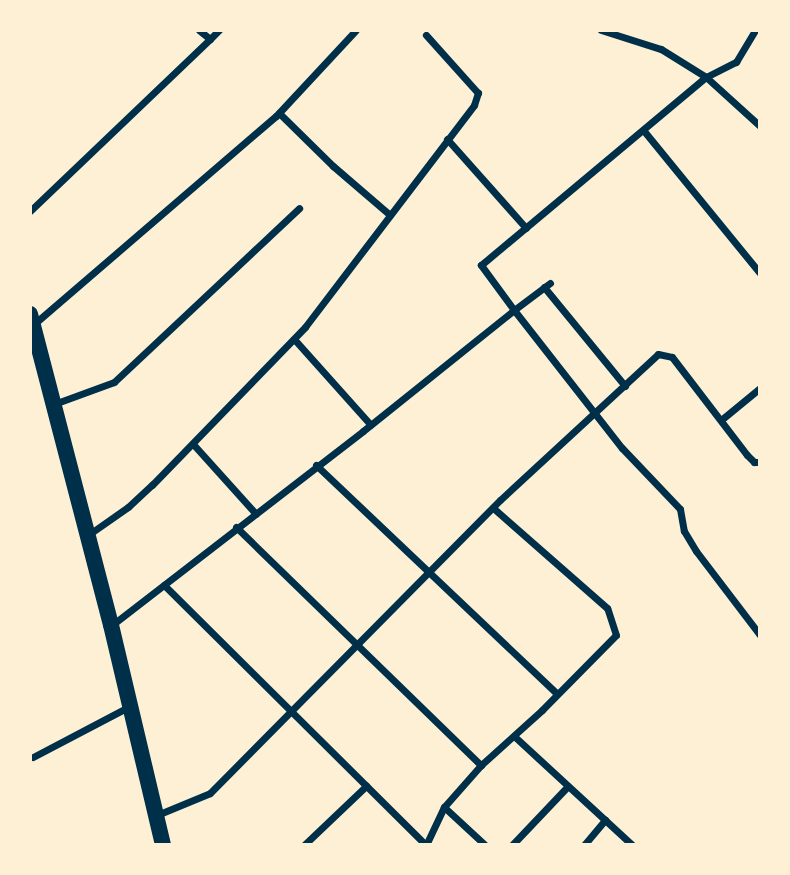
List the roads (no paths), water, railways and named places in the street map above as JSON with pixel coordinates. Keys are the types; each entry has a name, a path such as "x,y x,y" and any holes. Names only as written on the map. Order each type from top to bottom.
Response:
{"main road":[{"path":"31,319 111,625 163,845"}],"street":[{"path":"200,30 210,39"},
{"path":"30,211 219,30"},
{"path":"601,30 661,49 706,77 760,126"},
{"path":"755,30 736,62 706,77 481,265 595,415 680,509 684,531 696,551 760,635"},
{"path":"31,319 279,113 354,31"},
{"path":"87,536 128,508 294,339 474,105 478,93 426,35"},
{"path":"279,113 333,166 390,215"},
{"path":"644,131 760,273"},
{"path":"447,139 526,228"},
{"path":"53,405 114,382 299,208"},
{"path":"111,625 371,425 547,285 625,386"},
{"path":"294,339 371,425"},
{"path":"156,816 210,793 493,508 658,354 672,357 754,462 760,462"},
{"path":"720,420 760,388"},
{"path":"193,444 256,514"},
{"path":"316,465 556,693"},
{"path":"164,584 426,845 444,807 481,765 616,635 607,608 493,508"},
{"path":"236,527 481,765"},
{"path":"33,757 131,705"},
{"path":"514,736 632,845"},
{"path":"304,845 366,786"},
{"path":"512,845 568,786"},
{"path":"444,807 485,845"},
{"path":"584,845 605,820"}]}
